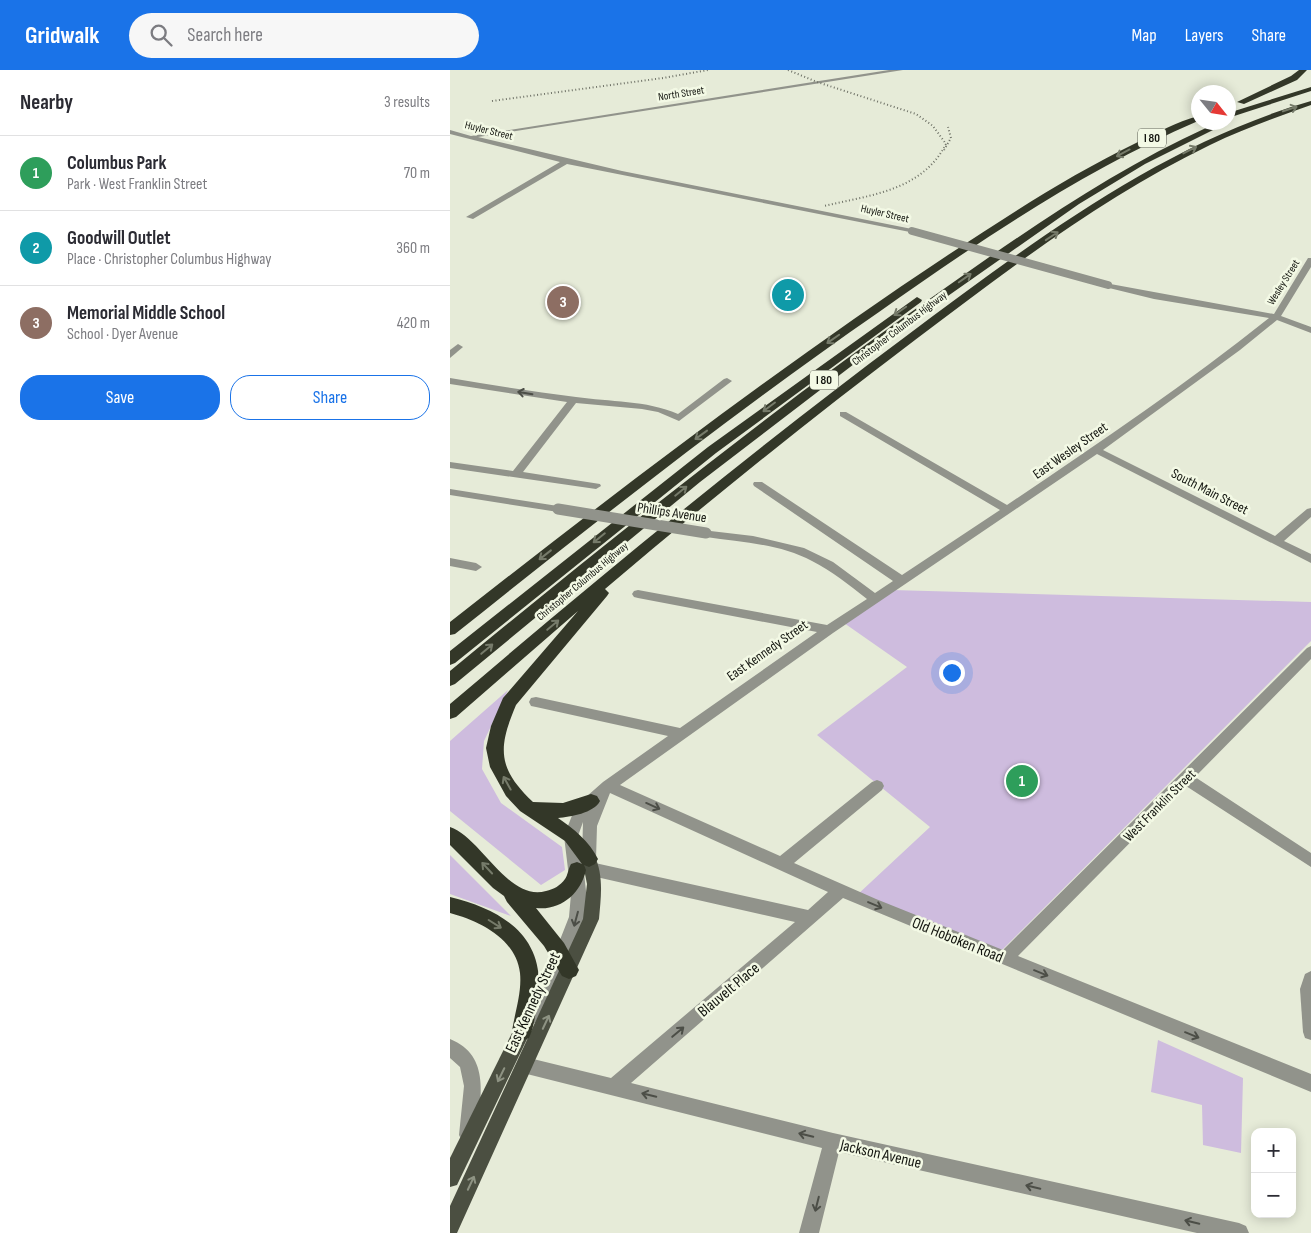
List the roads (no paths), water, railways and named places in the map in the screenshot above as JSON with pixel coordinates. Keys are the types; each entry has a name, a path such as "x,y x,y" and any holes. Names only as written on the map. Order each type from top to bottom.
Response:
{"highway":[{"path":"1236,104 1294,78 1304,70"},
{"path":"1236,104 1311,82"},
{"path":"1236,113 1311,89"},
{"name":"Christopher Columbus Highway","path":"1236,119 1311,95"},
{"name":"Christopher Columbus Highway","path":"450,713 629,561 774,443 893,351 1012,264 1089,211 1198,146 1255,121 1311,103"},
{"name":"Christopher Columbus Highway","path":"450,630 694,440 822,346 936,268 1023,212 1106,162 1143,142 1191,121"},
{"name":"Christopher Columbus Highway","path":"450,659 712,450 886,321 996,245 1106,175 1154,148 1193,130"},
{"name":"Christopher Columbus Highway","path":"450,680 691,483 902,323 1110,182 1173,146 1210,130"},
{"path":"502,884 514,894 527,901 545,901 563,894 586,866 571,836 526,806 512,791 498,767 494,748 499,726 509,702 629,561"},
{"path":"450,618 489,598"},
{"path":"526,806 552,812 572,809 591,800"},
{"path":"450,834 464,845 542,928 566,962"},
{"path":"450,905 474,913 508,932 518,943 527,958 530,973 529,991 522,1031"}],"main road":[{"name":"East Kennedy Street","path":"450,1227 525,1066 566,962 591,919 596,884 586,866"},
{"name":"East Kennedy Street","path":"450,1178 522,1031"}],"street":[{"name":"North Street","path":"466,137 900,70"},
{"name":"Huyler Street","path":"450,132 567,161 741,197 858,218 1108,285 1154,296 1276,317 1311,330"},
{"path":"470,216 567,161"},
{"name":"Wesley Street","path":"1276,317 1311,260"},
{"name":"East Wesley Street","path":"875,599 1096,450 1230,354 1276,317"},
{"path":"450,355 458,347"},
{"path":"450,381 573,400 651,407 679,418 727,382"},
{"path":"516,474 573,400"},
{"path":"843,414 1008,510"},
{"name":"South Main Street","path":"1096,450 1311,559"},
{"path":"450,465 596,486"},
{"path":"758,484 902,581"},
{"name":"Phillips Avenue","path":"450,492 756,540 808,555 828,564 875,599"},
{"path":"1277,541 1311,512"},
{"path":"450,562 476,567"},
{"path":"638,594 828,630"},
{"name":"East Kennedy Street","path":"571,836 578,817 591,800 608,786 828,630 875,599"},
{"name":"West Franklin Street","path":"1006,958 1311,651"},
{"path":"536,702 682,734"},
{"path":"1185,778 1311,861"},
{"name":"East Kennedy Street","path":"586,866 591,815 608,786"},
{"name":"Old Hoboken Road","path":"608,786 841,890 1311,1084"},
{"path":"782,864 877,786"},
{"path":"586,866 811,918"},
{"name":"Blauvelt Place","path":"614,1087 841,890"},
{"name":"East Kennedy Street","path":"522,1031 566,962"},
{"path":"1311,979 1308,990 1311,1032"},
{"path":"450,1047 468,1062 473,1086 467,1146"},
{"name":"Jackson Avenue","path":"525,1066 833,1142 1239,1233"},
{"path":"810,1233 833,1142"}],"railway":[{"path":"492,101 663,78 708,70"},
{"path":"788,70 817,82 916,114 933,126 946,144 936,160 909,181 876,194 824,206"},
{"path":"944,150 951,138 948,127"}],"place":[{"name":"Goodwill Outlet","path":"788,295"},
{"name":"Memorial Middle School","path":"563,302"},
{"name":"Columbus Park","path":"1022,781"}]}
